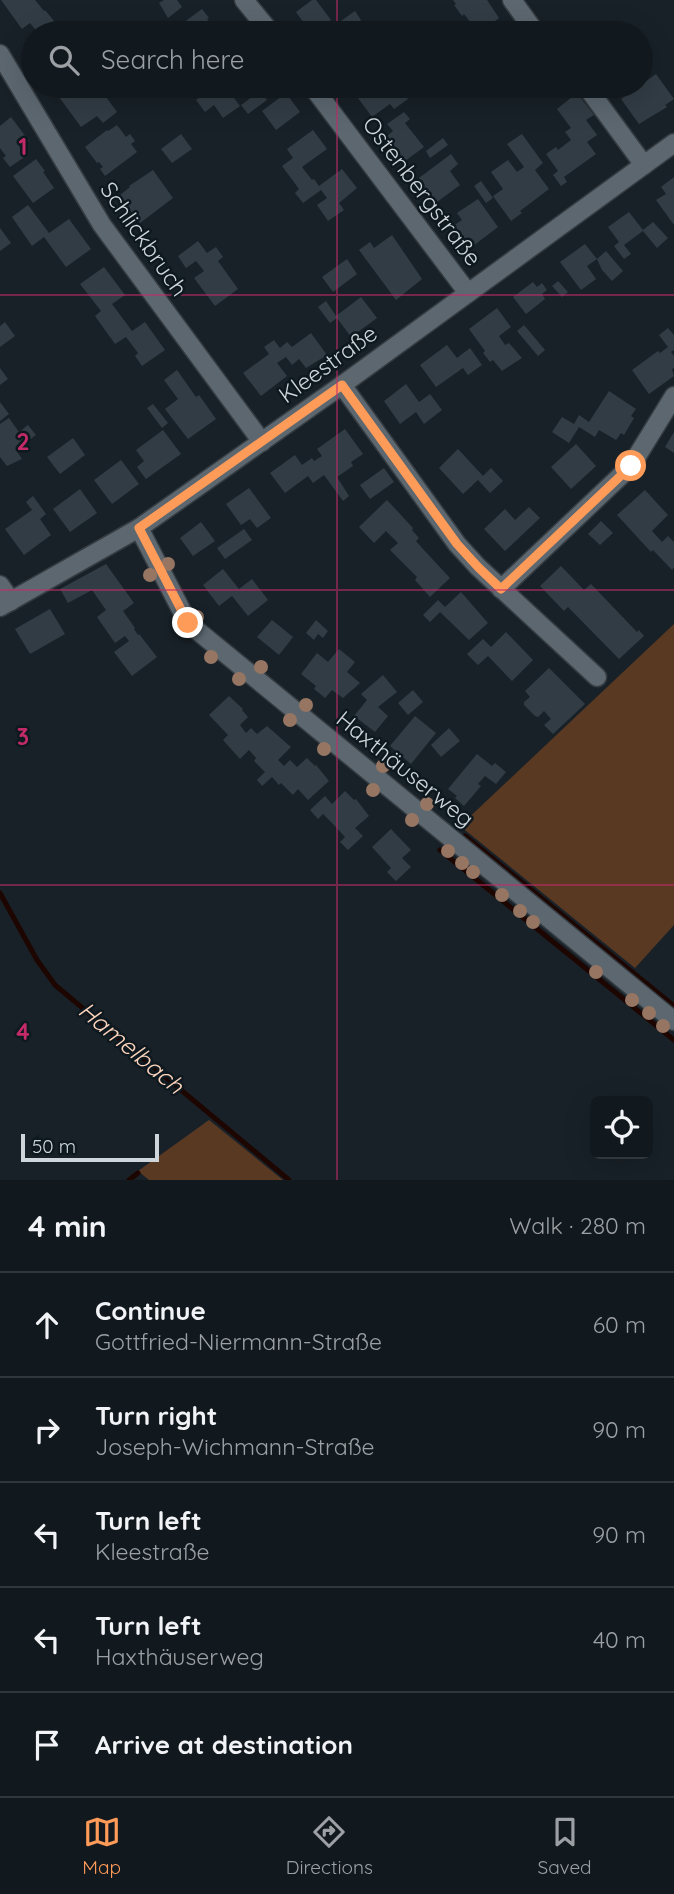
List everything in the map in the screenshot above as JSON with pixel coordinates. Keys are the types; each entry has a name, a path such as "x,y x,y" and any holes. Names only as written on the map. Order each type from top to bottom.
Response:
{"street":[{"path":"244,0 261,21"},
{"path":"512,0 527,21"},
{"name":"Schlickbruch","path":"0,54 21,89"},
{"name":"Schlickbruch","path":"26,98 102,225 262,442"},
{"name":"Ostenbergstraße","path":"321,98 468,293"},
{"path":"595,98 644,164"},
{"name":"Kleestraße","path":"5,604 139,528 342,385 674,143"},
{"path":"342,385 457,544 501,589 597,677"},
{"path":"501,589 631,466 674,396"},
{"name":"Haxthäuserweg","path":"139,528 188,623 674,1021"},
{"path":"0,585 5,604"}],"shaded area":[{"path":"674,624 674,925 635,968 460,826"},
{"path":"209,1120 283,1180 149,1180 138,1171"}],"building":[{"path":"1,0 35,0 54,21 21,21 21,28"},
{"path":"164,0 177,0 182,7 168,18 159,3"},
{"path":"316,0 331,20 302,21 296,12"},
{"path":"453,0 487,0 499,18 495,21 470,21 464,14 462,16 454,5 456,4"},
{"path":"202,9 209,18 208,21 186,21"},
{"path":"355,11 361,20 360,21 341,21"},
{"path":"656,74 674,99 665,105 667,107 639,124 621,99 653,98 653,76"},
{"path":"60,98 107,98 117,112 103,123 97,116 81,127"},
{"path":"234,98 240,106 223,118 214,105 205,112 196,100"},
{"path":"250,98 267,100 248,114 241,105"},
{"path":"279,98 290,98 300,112 276,130 262,111"},
{"path":"358,98 408,99 394,109 390,104 372,117"},
{"path":"571,98 581,98 594,115 586,120 597,135 587,142 596,154 564,177 567,182 561,186 553,175 558,171 546,154 556,147 558,150 571,140 565,132 571,128 557,109"},
{"path":"404,112 410,119 405,123 424,147 405,161 387,136 393,131 387,124"},
{"path":"11,117 29,141 19,147 26,156 10,167 0,148 0,126"},
{"path":"117,125 126,137 130,134 135,141 131,144 137,152 105,176 100,169 103,167 85,147"},
{"path":"313,130 327,149 302,167 319,186 342,169 357,188 339,203 344,210 328,221 317,205 327,198 321,190 303,203 295,193 299,189 282,166 293,158 287,149"},
{"path":"181,134 192,149 172,163 161,149"},
{"path":"522,134 543,163 535,170 549,189 511,221 493,196 503,189 491,172 508,160 517,172 524,167 507,144"},
{"path":"443,138 448,145 430,158 426,151"},
{"path":"451,154 458,164 450,171 460,185 437,202 419,178"},
{"path":"36,159 54,188 33,203 13,176"},
{"path":"153,170 173,198 140,223 119,196"},
{"path":"674,177 674,225 656,200 666,194 661,187"},
{"path":"481,181 493,198 486,203 474,186"},
{"path":"478,199 498,227 469,249 453,226 462,220 457,213"},
{"path":"28,205 49,233 69,219 91,249 66,267 44,237 32,246 12,217"},
{"path":"629,212 643,230 653,222 668,238 657,248 643,231 624,245 631,254 624,259 614,246 619,242 608,227"},
{"path":"0,228 11,243 0,251"},
{"path":"392,235 422,279 396,300 359,250 370,242 374,248"},
{"path":"198,241 207,253 216,247 223,257 218,261 238,289 215,306 194,278 204,271 196,261 186,268 178,256"},
{"path":"585,244 597,259 587,266 596,279 581,290 560,262"},
{"path":"606,251 623,271 612,281 597,259"},
{"path":"347,259 357,274 333,292 322,277"},
{"path":"104,267 125,295 112,304 132,331 145,322 165,350 142,366 135,356 138,353 126,337 115,344 95,316 101,311 80,284"},
{"path":"558,281 568,292 562,297 552,286"},
{"path":"533,282 537,287 542,283 547,290 542,294 545,299 526,314 513,297"},
{"path":"361,297 377,318 351,337 337,318 330,323 318,307 326,301 336,316"},
{"path":"497,308 511,327 499,336 505,345 509,343 522,358 502,371 493,360 490,362 469,329"},
{"path":"5,322 15,336 0,347 0,326"},
{"path":"524,325 545,350 538,356 517,331"},
{"path":"668,328 674,335 674,350 671,352 674,356 674,376 649,394 632,370 668,347 659,335"},
{"path":"311,333 327,355 306,368 299,359 292,365 286,357 277,363 287,376 261,396 243,373 269,354 264,347 274,340 280,348 287,342 292,347"},
{"path":"447,345 457,358 470,348 482,365 468,375 463,368 436,387 420,365"},
{"path":"0,368 8,379 0,385"},
{"path":"177,370 216,419 188,439 165,409 178,399 164,380"},
{"path":"406,384 419,402 430,394 442,410 424,424 416,412 400,424 384,401"},
{"path":"609,391 636,409 624,435 621,433 616,440 599,430 595,437 579,427 569,443 552,432 562,417 574,424 579,415 589,422"},
{"path":"0,402 9,414 0,421"},
{"path":"153,404 168,423 162,428 147,408"},
{"path":"9,418 19,432 28,425 36,435 16,450 22,459 7,466 0,457 0,424"},
{"path":"345,429 363,454 351,462 353,466 337,477 349,496 343,501 324,475 313,483 308,476 285,493 270,473 295,455 302,465 312,458 314,461 322,456 317,449"},
{"path":"163,430 181,454 146,479 137,467 144,461 136,450"},
{"path":"674,432 674,453 665,447"},
{"path":"73,438 85,455 60,474 47,457"},
{"path":"576,444 596,466 571,489 551,467"},
{"path":"458,449 483,476 491,468 503,481 490,493 478,480 463,494 439,468"},
{"path":"121,460 139,484 112,504 94,480"},
{"path":"384,468 394,482 370,499 360,485"},
{"path":"249,488 271,518 257,528 250,519 241,525 226,504"},
{"path":"80,489 97,513 70,532 53,509"},
{"path":"645,490 668,515 652,531 662,542 668,536 674,542 672,570 653,550 651,552 617,515"},
{"path":"33,496 46,514 40,519 51,535 24,555 5,529 32,510 26,502"},
{"path":"387,500 413,528 419,538 416,541 450,578 430,597 415,580 417,577 390,550 398,543 386,531 374,543 359,527"},
{"path":"529,507 540,518 505,551 484,529 505,509 515,520"},
{"path":"601,521 613,533 600,545 588,534"},
{"path":"201,522 215,541 193,556 180,538"},
{"path":"244,529 252,540 225,559 217,548"},
{"path":"106,564 134,603 123,611 138,635 157,657 132,676 114,652 129,641 125,636 115,643 97,617 106,610 92,590 68,603 60,589"},
{"path":"561,566 584,590 591,584 644,636 619,659 568,607 564,611 540,586"},
{"path":"223,569 239,589 252,579 268,600 248,616 232,596 219,606 203,585"},
{"path":"461,592 488,623 469,640 440,612 430,622 423,615 438,600 445,607"},
{"path":"50,609 65,634 30,654 15,629"},
{"path":"272,620 293,637 279,655 257,637"},
{"path":"316,620 328,631 323,638 318,634 314,640 306,633"},
{"path":"506,632 533,660 512,681 488,656 478,665 467,654 483,639 491,647"},
{"path":"339,649 355,662 347,672 360,683 343,698 332,690 325,698 314,689 316,686 301,674 317,653 328,662"},
{"path":"549,668 585,704 553,734 544,725 551,719 544,711 538,717 524,705 530,697 525,691"},
{"path":"383,675 397,692 378,707 388,716 375,732 354,716 367,700 361,694"},
{"path":"413,690 423,702 408,715 398,703"},
{"path":"229,696 248,717 240,725 246,733 251,728 257,734 267,726 291,747 278,760 284,766 290,760 297,767 307,758 329,781 308,800 298,789 293,795 272,777 262,786 257,780 265,772 254,761 256,758 249,750 240,759 223,740 228,735 209,715"},
{"path":"415,716 436,733 411,764 390,746"},
{"path":"449,728 460,741 441,757 431,745"},
{"path":"477,754 492,766 495,763 506,772 496,784 485,776 478,784 481,786 464,806 448,789"},
{"path":"345,791 356,799 369,816 355,828 363,836 348,850 340,842 345,837 334,825 323,814 318,819 310,810 325,796 332,804"},
{"path":"391,829 411,850 402,858 411,867 396,881 387,872 391,868 372,847"}],"waterway":[{"path":"465,836 674,1006"},
{"path":"440,850 674,1040"},
{"name":"Hamelbach","path":"0,893 37,960 55,985 289,1180"},
{"path":"129,1180 138,1173"}],"route":[{"path":"188,623 139,528 342,385 457,544 501,589 631,466"}]}
